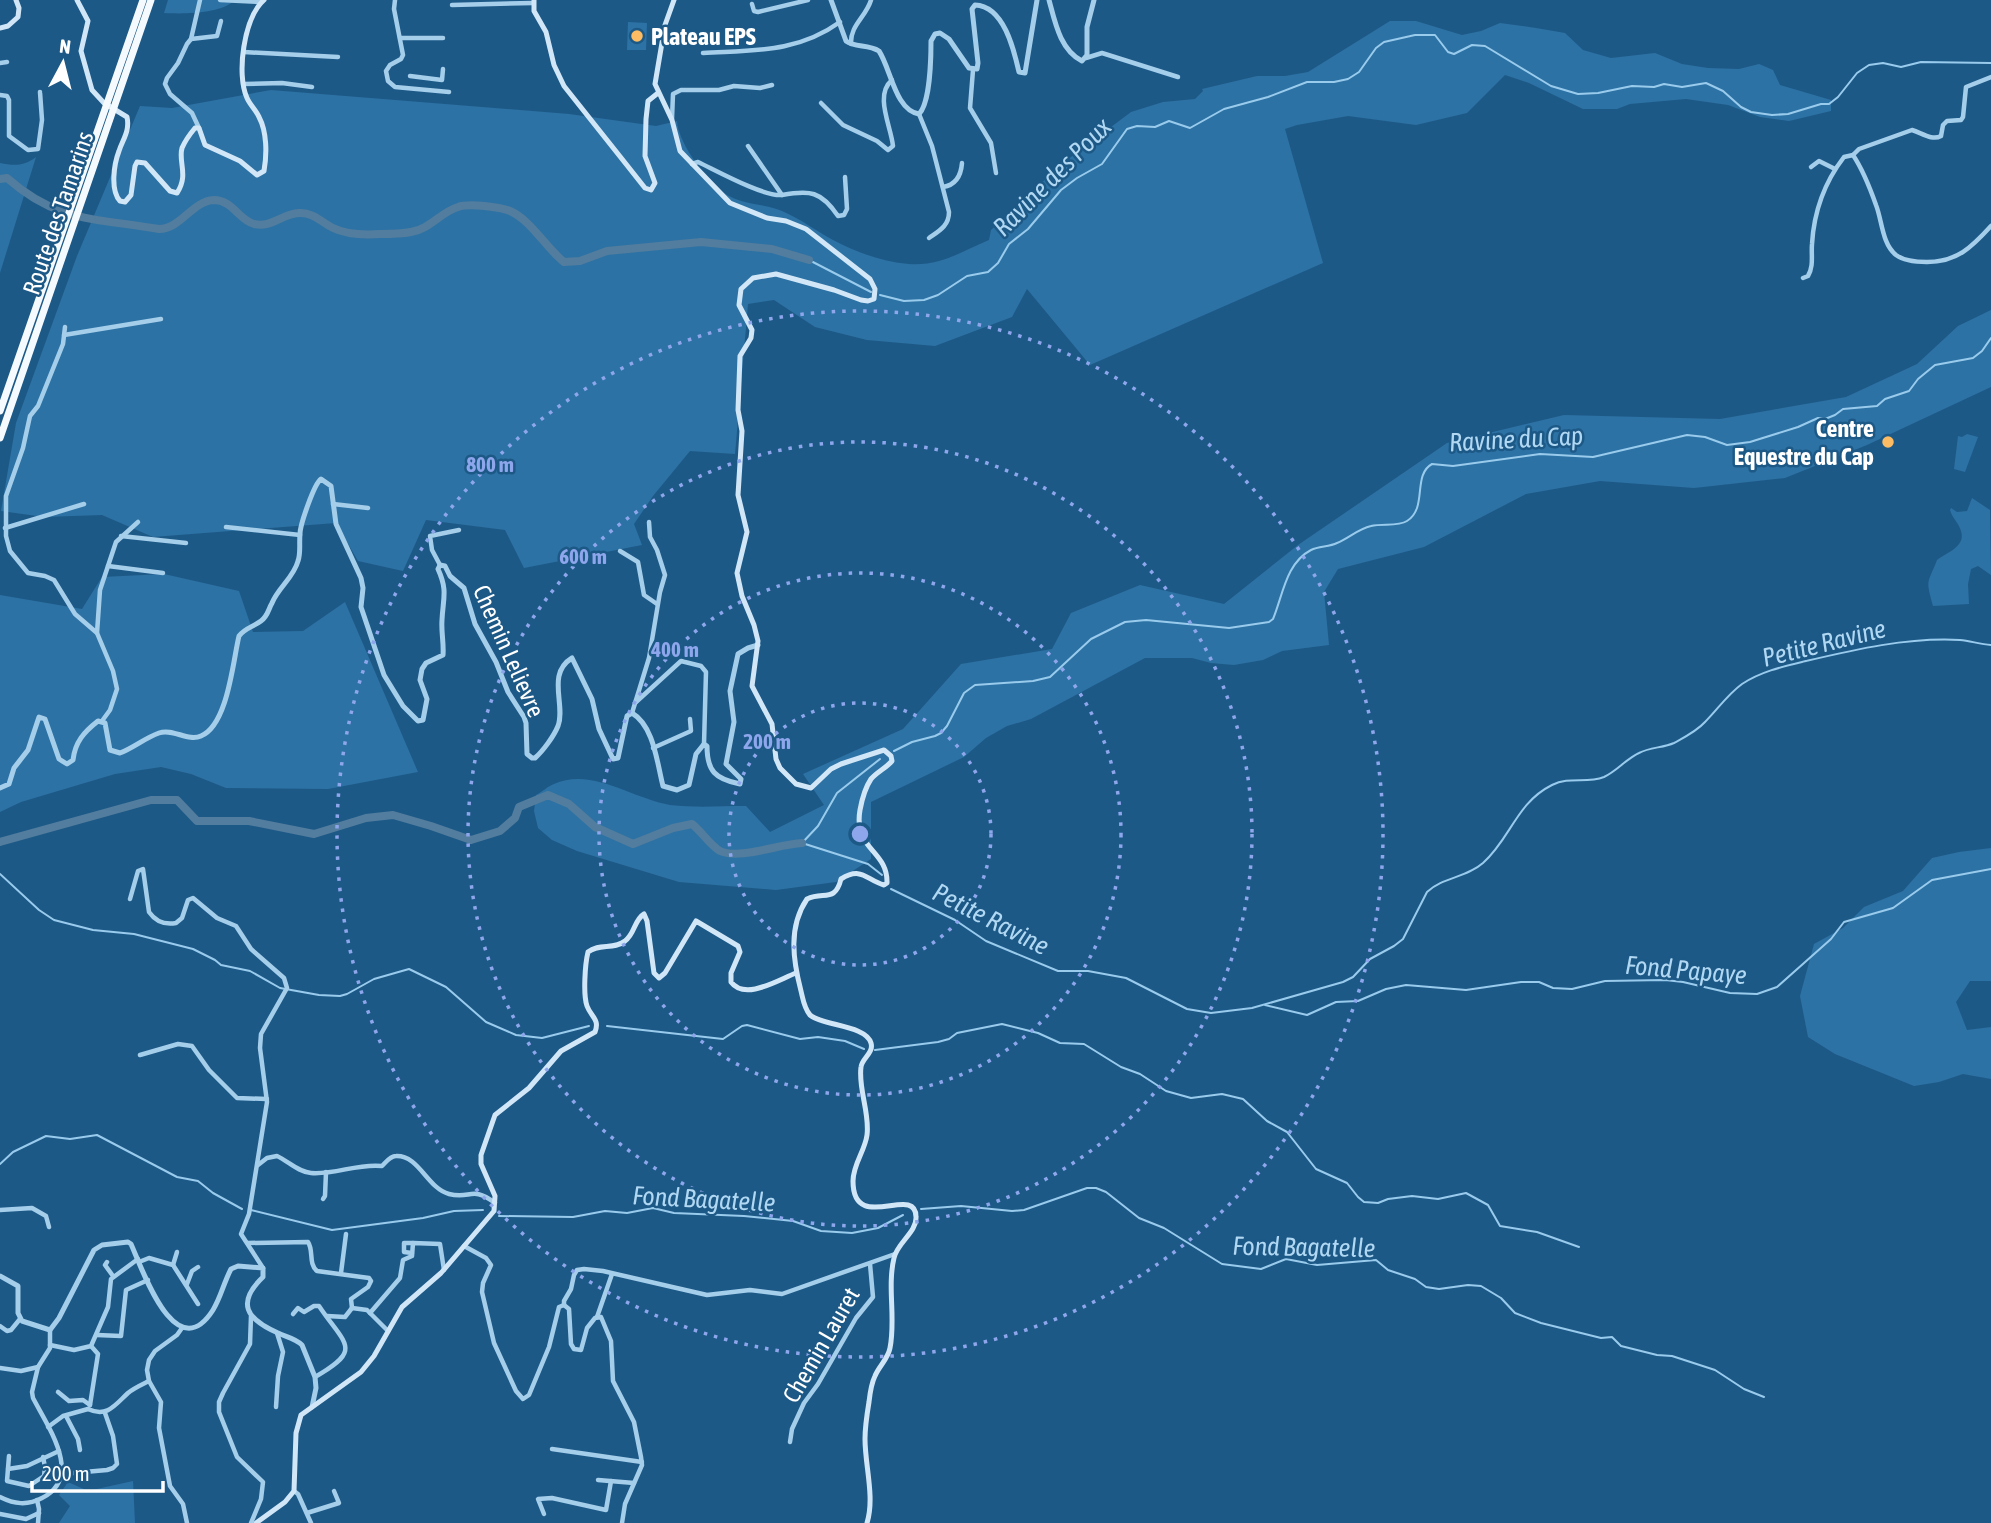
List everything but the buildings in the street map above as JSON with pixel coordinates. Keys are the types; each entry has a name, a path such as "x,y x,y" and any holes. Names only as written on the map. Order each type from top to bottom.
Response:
{"highway":[{"name":"Route des Tamarins","path":"111,106 143,0"},
{"name":"Route des Tamarins","path":"0,411 151,0"},
{"name":"Route des Tamarins","path":"0,438 60,251"}],"main road":[{"path":"0,28 8,26 18,17 16,0"},
{"path":"77,0 88,22 82,60 92,90 127,117 128,124 116,164 114,192 120,201 129,200 135,166 141,162 161,179 170,191 177,193 183,175 183,146 195,128 199,128 205,145 228,154 257,174 261,173 265,163 265,139 260,117 247,98 242,67 251,18 263,1"},
{"path":"674,0 665,24 655,84 672,120 680,151 730,203 767,218 786,221 806,229 870,279 875,292 871,301 865,301 776,274 753,278 741,289 739,304 752,330 751,338 740,356 738,410 742,431 738,495 747,532 737,573 758,645 752,686 772,724 776,759 796,784 811,788 831,769 853,758 884,750 891,756 892,761 875,775 865,790 857,825 861,836 881,861 887,883 878,884 868,876 853,873 841,878 838,889 833,894 807,899 792,943 805,1008 810,1014 858,1032 871,1043 871,1049 860,1066 867,1135 855,1170 853,1185 859,1201 868,1208 901,1204 909,1205 915,1211 916,1224 895,1254 892,1270 891,1347 873,1381 866,1422 870,1505 867,1523"},
{"path":"533,1 534,10 546,32 554,65 564,86 645,188 651,191 655,183 645,156 646,109 648,101 658,93"},
{"path":"255,1523 285,1502 294,1490 297,1427 301,1415 361,1372 374,1356 402,1307 444,1270 494,1211 496,1204 493,1189 481,1164 491,1122 501,1109 529,1088 561,1051 595,1032 597,1021 587,1007 586,999 587,958 592,949 623,943 631,935 638,918 644,914 654,973 659,978 696,921 738,946 740,952 730,982 735,988 744,991 796,973"}],"street":[{"path":"199,128 192,113 170,94 165,84 191,38 200,0"},
{"path":"220,0 263,1"},
{"path":"395,0 403,58 387,69 388,81 395,87 449,92"},
{"path":"752,4 754,11 758,12 808,0"},
{"path":"831,0 846,41 869,45 879,51 904,104 910,111 919,114 928,133 949,218 943,228 929,238"},
{"path":"851,44 852,31 868,10 871,0"},
{"path":"973,70 979,65 974,6 983,6 1005,28 1021,74 1027,71 1037,0"},
{"path":"1049,0 1064,43 1077,59 1082,61 1102,53 1178,77"},
{"path":"1086,58 1087,27 1094,0"},
{"path":"452,5 533,1"},
{"path":"191,38 217,36 221,21"},
{"path":"703,53 788,47 826,32 840,22"},
{"path":"919,114 924,108 931,41 934,34 940,33 949,39 973,70 970,108 991,143 996,173"},
{"path":"400,38 443,38"},
{"path":"244,52 338,57"},
{"path":"0,63 7,62"},
{"path":"410,76 442,80 443,69"},
{"path":"418,90 419,77"},
{"path":"1803,278 1812,270 1814,226 1822,191 1844,156 1853,155 1859,149 1912,130 1938,138 1947,121 1961,120 1963,117 1966,87 1991,77"},
{"path":"821,103 844,125 877,141 888,150 893,146 883,95 892,80"},
{"path":"243,84 282,83 312,87"},
{"path":"672,120 673,94 681,90 719,90 734,86 760,88 772,85"},
{"path":"0,95 7,96 9,100 9,136 28,150 38,149 40,92"},
{"path":"748,146 782,195"},
{"path":"1853,155 1876,205 1887,244 1896,255 1914,261 1953,258 1964,253 1991,226"},
{"path":"1811,167 1819,161 1835,169"},
{"path":"691,164 698,162 776,196 804,191 816,194 830,205 838,216 844,215 847,209 845,177"},
{"path":"943,187 955,182 961,172 962,163"},
{"path":"64,335 160,319"},
{"path":"0,788 9,784 14,768 25,757 39,717 45,719 59,759 67,764 72,760 78,741 95,724 102,721 110,710 117,689 113,671 97,633 75,614 54,580 27,573 10,551 5,527 6,496 23,448 30,415 38,405 53,371 65,327"},
{"name":"Chemin Lelievre","path":"102,721 107,728 110,750 120,753 159,733 177,733 191,738 200,737 207,732 217,719 226,698 239,636 243,630 260,622 267,615 272,602 294,572 299,560 300,535 313,491 321,479 331,486 336,524 361,578 361,607 384,675 412,718 423,720 427,699 420,680 422,669 426,663 443,655 442,620 446,596 438,569 440,565 445,566 450,576 468,594 475,624 508,692 524,717 528,756 535,758 558,727 561,708 557,687 564,664 572,658 592,699 599,729 614,759 618,758 627,716 632,713"},
{"path":"5,527 84,504"},
{"path":"333,504 368,508"},
{"path":"97,633 100,590 108,566 120,536 138,522"},
{"path":"649,522 650,537 663,563 665,575 657,604 649,659 632,713 641,720 653,748 663,786 677,790 689,785 696,754 704,744"},
{"path":"226,527 300,535"},
{"path":"440,565 432,550 430,536 459,530"},
{"path":"120,536 186,543"},
{"path":"620,551 638,562 644,596 657,604"},
{"path":"108,566 163,573"},
{"path":"635,703 681,662 701,666 706,672 704,744 707,746 707,762 718,776 740,784 741,779 726,764 734,722 730,691 738,654 758,645"},
{"path":"653,748 691,731 693,728 690,719"},
{"path":"130,899 138,871 142,869 149,912 153,918 160,923 176,923 182,918 188,900 193,898 217,918 236,926 251,949 284,978 287,988 261,1034 260,1048 267,1099 249,1214 242,1229 247,1243 263,1268 263,1276 250,1289 248,1295 247,1303 251,1316 250,1345 219,1402 219,1412 237,1457 263,1482 255,1523"},
{"path":"140,1055 178,1044 189,1045 214,1076 237,1098 267,1099"},
{"path":"257,1166 267,1158 276,1156 310,1173 326,1172 372,1164 382,1166 396,1156 419,1167 432,1186 447,1194 473,1192 482,1194 496,1204"},
{"path":"323,1199 326,1172"},
{"path":"0,1210 32,1208 46,1216 48,1227"},
{"path":"341,1273 346,1234"},
{"path":"0,1497 13,1503 37,1500 55,1490 62,1474 59,1451 32,1392 38,1367 50,1345 50,1330 59,1318 94,1250 102,1245 128,1241 164,1312 182,1328 192,1328 200,1324 212,1311 231,1269 238,1266 263,1268"},
{"path":"247,1243 307,1242 314,1268 322,1272 364,1276 371,1281 368,1287 351,1299 352,1308 345,1317 326,1316"},
{"path":"412,1253 404,1252 404,1243 440,1244 444,1270"},
{"path":"370,1313 400,1278 403,1260 412,1256 413,1244"},
{"path":"464,1246 486,1258 491,1265 482,1292 490,1330 516,1391 523,1399 529,1395 532,1388 549,1347 557,1312 564,1305 577,1270 591,1269 707,1295 750,1290 782,1294 895,1254"},
{"path":"177,1252 173,1265 198,1304"},
{"path":"50,1345 74,1350 90,1346 108,1307 113,1276 139,1260 149,1258 173,1265"},
{"path":"107,1262 105,1265 113,1276"},
{"name":"Chemin Lauret","path":"790,1442 792,1429 804,1403 856,1318 873,1297 870,1264"},
{"path":"187,1284 192,1271 198,1267"},
{"path":"564,1305 569,1309 572,1344 574,1349 581,1350 587,1328 597,1317 612,1274"},
{"path":"0,1276 18,1286 20,1319 35,1327 50,1330"},
{"path":"97,1335 121,1336 126,1290 148,1280"},
{"path":"293,1314 298,1308 304,1312 316,1305 346,1346 346,1354 333,1367 315,1377"},
{"path":"352,1308 367,1310 388,1331"},
{"path":"251,1316 277,1333 298,1340 302,1345 315,1377 312,1407"},
{"path":"597,1317 601,1317 609,1334 613,1381 634,1422 642,1462 625,1504 622,1523"},
{"path":"0,1326 7,1331 11,1330 20,1319"},
{"path":"182,1328 155,1351 149,1360 149,1381 161,1402 159,1428 170,1486 183,1504 187,1523"},
{"path":"276,1407 283,1352 277,1333"},
{"path":"89,1407 98,1354 90,1346"},
{"path":"0,1367 21,1371 38,1367"},
{"path":"58,1392 69,1401 83,1400 89,1407 105,1413 112,1410 133,1389 149,1381"},
{"path":"48,1427 89,1407"},
{"path":"62,1474 107,1471 117,1464 113,1436 105,1413"},
{"path":"66,1416 78,1439 80,1450"},
{"path":"552,1450 642,1462"},
{"path":"8,1469 27,1465 59,1451"},
{"path":"9,1456 7,1481 29,1486 44,1476 43,1457"},
{"path":"598,1480 634,1483"},
{"path":"544,1514 538,1499 552,1499 606,1510 611,1481"},
{"path":"294,1490 299,1494 311,1523"},
{"path":"307,1513 338,1503 334,1491"},
{"path":"37,1500 38,1523"},
{"path":"0,1514 26,1519 39,1513"}],"shaded area":[{"path":"168,0 235,0 212,11 164,13"},
{"path":"1390,21 1416,21 1462,35 1500,23 1536,28 1565,33 1583,50 1611,58 1655,53 1682,64 1708,68 1739,69 1759,64 1773,70 1780,85 1831,100 1831,111 1789,121 1760,117 1728,105 1686,99 1630,104 1617,109 1583,109 1529,83 1505,75 1467,113 1416,125 1348,116 1285,129 1323,263 1090,365 1027,289 1012,317 935,346 867,340 815,327 774,300 748,304 735,454 690,451 634,524 642,545 524,568 505,530 426,520 403,571 358,561 336,523 153,537 102,515 44,517 1,511 16,423 77,256 140,106 172,108 271,90 569,114 656,126 677,121 689,153 714,185 731,197 782,211 833,240 870,256 899,263 921,264 951,257 989,240 991,230 1063,163 1131,112 1163,102 1195,99 1202,89 1257,76 1285,76 1308,72"},
{"name":"Plateau EPS","path":"628,22 647,23 646,50 627,50"},
{"path":"36,157 0,273 0,163 19,164"},
{"path":"1991,310 1991,387 1867,445 1785,478 1694,488 1600,481 1526,494 1424,547 1338,569 1324,592 1329,645 1282,651 1263,660 1234,665 1192,658 1145,658 1031,719 1007,726 986,738 964,757 871,802 871,859 836,882 776,890 679,882 577,851 552,840 538,828 534,811 536,795 554,784 583,779 670,805 746,806 770,832 824,805 803,774 903,729 961,664 1052,649 1071,613 1140,585 1224,604 1298,545 1447,443 1564,415 1720,419 1846,397 1917,364 1958,326"},
{"path":"1967,434 1978,437 1965,472 1954,469 1958,436"},
{"path":"1972,498 1990,510 1991,575 1978,566 1971,569 1968,584 1969,604 1933,606 1928,585 1931,573 1937,560 1955,548 1962,537 1950,510 1967,511"},
{"path":"164,574 239,591 253,632 303,631 345,602 418,772 328,789 226,788 191,774 161,767 115,774 21,802 0,812 0,595 82,609 102,577"},
{"path":"1991,848 1991,981 1970,981 1956,1002 1967,1030 1991,1027 1991,1079 1963,1074 1914,1086 1835,1054 1808,1037 1800,996 1814,944 1843,928 1864,907 1903,891 1932,858"},
{"path":"133,1481 135,1523 59,1523 70,1506 59,1495 68,1482 88,1491"}],"waterway":[{"name":"Ravine des Poux","path":"880,295 904,301 924,300 938,295 967,276 988,272 998,263 1009,244 1028,229 1061,190 1102,164 1127,129 1137,126 1155,127 1169,121 1190,128 1224,109 1268,97 1307,82 1348,79 1359,72 1376,48 1384,42 1415,35 1435,35 1448,52 1454,54 1472,45 1485,46 1551,86 1578,94 1632,86 1654,87 1664,84 1682,87 1706,83 1723,91 1751,112 1772,115 1829,104 1857,73 1869,65 1883,63 1901,67 1921,62 1991,63"},
{"name":"Ravine des Poux","path":"0,179 7,178 26,193 61,211 97,220 159,229 174,225 199,205 214,200 226,203 254,224 266,224 304,213 338,230 362,234 411,232 424,228 452,209 477,205 518,215 564,262 580,261 607,251 701,242 772,249 809,260"},
{"name":"Ravine des Poux","path":"809,260 871,292"},
{"name":"Ravine du Cap","path":"894,751 941,733 964,693 975,685 1033,681 1050,677 1091,639 1125,622 1146,620 1229,628 1269,622 1273,619 1286,580 1303,556 1314,549 1337,543 1366,527 1407,521 1417,508 1423,476 1432,464 1453,466 1540,454 1593,457 1687,435 1705,437 1727,445 1750,442 1818,418 1825,419 1843,409 1877,406 1885,399 1909,391 1918,379 1935,365 1973,358 1991,338"},
{"name":"Petite Ravine","path":"891,889 955,920 986,941 1058,971 1088,971 1126,978 1187,1009 1211,1013 1252,1008 1353,977 1370,959 1403,939 1427,892 1483,863 1501,843 1530,801 1540,792 1559,782 1604,777 1639,753 1674,743 1691,734 1737,688 1756,676 1821,657 1900,642 1960,640 1991,645"},
{"name":"Ravine du Cap","path":"880,759 837,793 818,826 802,843 868,864 882,875"},
{"name":"Ravine du Cap","path":"0,842 151,800 177,800 197,821 249,821 314,834 366,818 393,815 471,840 500,831 515,818 519,807 548,795 569,804 595,827 633,844 673,828 692,824 716,848 728,853 748,853 802,843"},
{"name":"Fond Papaye","path":"1265,1005 1307,1015 1336,1002 1358,1001 1386,989 1406,985 1466,990 1521,982 1539,982 1553,988 1572,989 1605,981 1665,980 1730,993 1757,994 1777,987 1831,939 1844,922 1893,908 1932,880 1991,869"},
{"path":"0,874 39,910 54,920 93,930 134,934 193,949 221,965 250,971 280,988 340,996 374,979 409,969 446,987 486,1022 516,1035 542,1038 589,1026"},
{"path":"875,1050 938,1042 957,1033 1002,1024 1038,1033 1060,1043 1084,1044 1166,1091 1191,1098 1222,1094 1243,1099 1267,1121 1287,1132 1316,1169 1347,1183 1364,1202 1378,1203 1412,1196 1438,1199 1466,1193 1488,1205 1500,1226 1537,1232 1579,1247"},
{"path":"607,1026 723,1039 747,1025 800,1039 818,1037 845,1041 864,1049"},
{"name":"Fond Bagatelle","path":"0,1164 13,1152 46,1136 70,1139 97,1135 177,1177 198,1181 242,1209"},
{"name":"Fond Bagatelle","path":"921,1209 961,1206 1024,1210 1087,1188 1096,1188 1106,1192 1139,1218 1164,1228 1222,1264 1261,1269 1286,1259 1317,1265 1376,1260 1388,1270 1415,1279 1426,1287 1439,1289 1481,1286 1501,1298 1515,1313 1541,1323 1601,1338 1612,1337 1621,1346 1672,1356 1715,1370 1744,1389 1764,1397"},
{"name":"Fond Bagatelle","path":"499,1216 573,1217 605,1211 627,1213 653,1208 674,1213 793,1221 821,1231 852,1233 878,1228 903,1215"},
{"name":"Fond Bagatelle","path":"251,1210 332,1230 423,1218 454,1211 483,1210"}],"place":[{"name":"Plateau EPS","path":"637,36"},
{"name":"Centre Equestre du Cap","path":"1888,442"}]}
